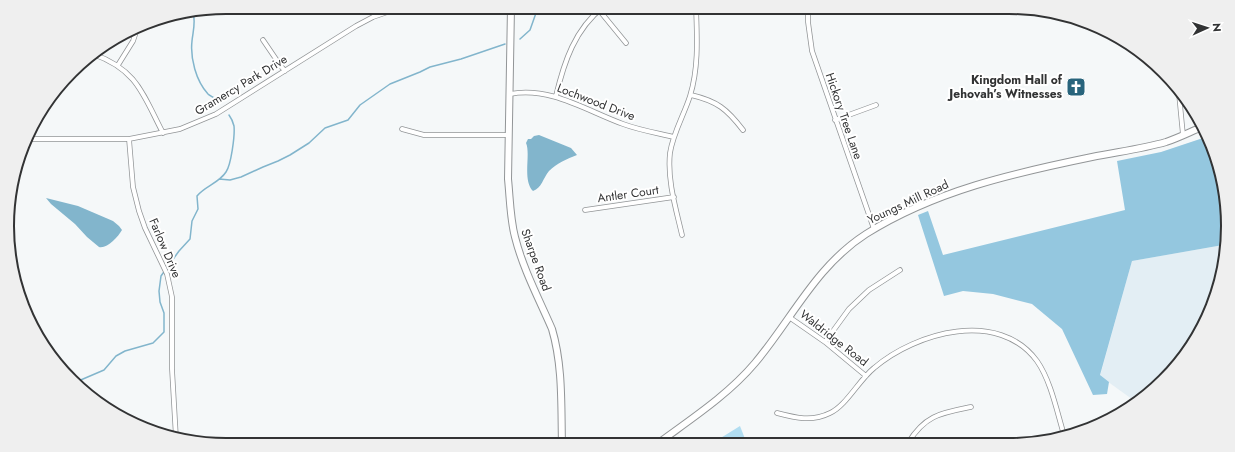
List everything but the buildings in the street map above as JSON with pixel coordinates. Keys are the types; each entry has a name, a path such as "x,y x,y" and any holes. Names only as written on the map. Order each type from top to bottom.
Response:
{"street":[{"name":"Gramercy Park Drive","path":"32,140 129,139 180,129 216,114 337,37 382,14"},
{"name":"Sharpe Road","path":"511,14 508,179 512,221 519,252 552,329 557,347 560,373 562,438"},
{"path":"556,96 574,41 589,19 595,14"},
{"path":"602,14 626,43"},
{"path":"682,235 670,172 670,154 674,137 690,95 697,54 696,14"},
{"name":"Hickory Tree Lane","path":"808,14 812,51 874,229"},
{"path":"118,65 135,34"},
{"path":"263,40 285,71"},
{"path":"99,57 118,65 129,75 148,102 163,133"},
{"name":"Lochwood Drive","path":"510,94 532,92 556,96 632,127 674,137"},
{"path":"690,95 710,100 717,104 731,115 743,130"},
{"path":"1180,101 1183,135"},
{"path":"835,120 876,106"},
{"path":"402,129 424,136 509,135"},
{"name":"Youngs Mill Road","path":"665,438 715,402 736,383 757,361 810,287 826,268 848,247 874,229 932,201 981,183 1085,159 1150,146 1166,142 1197,129"},
{"name":"Farlow Drive","path":"129,139 133,187 139,211 145,228 167,274 172,296 171,355 176,432"},
{"name":"Antler Court","path":"585,210 674,197"},
{"path":"825,342 849,309 869,290 900,270"},
{"name":"Waldridge Road","path":"789,317 825,342 866,376"},
{"path":"777,413 796,419 820,418 832,413 874,368 898,351 925,339 968,330 987,331 1002,335 1030,353 1044,373 1063,431"},
{"path":"911,438 927,421 935,416 971,407"}],"shaded area":[{"path":"539,135 571,148 577,155 552,168 538,188 533,191 527,174 528,154 526,143 528,139"},
{"path":"1202,138 1210,158 1217,185 1221,212 1220,245 1132,261 1100,375 1109,382 1107,394 1093,395 1062,329 1032,304 993,294 963,291 944,296 918,215 928,211 943,255 1125,210 1117,161 1161,152"},
{"path":"46,198 78,206 113,221 122,230 109,244 99,247"},
{"path":"1220,245 1217,267 1210,294 1193,332 1177,355 1159,376 1131,399 1100,376 1132,261"},
{"path":"740,426 745,438 721,438"}],"waterway":[{"path":"520,39 530,30 536,14"},
{"path":"194,17 192,55 197,76 208,94 222,102"},
{"path":"219,179 230,180 241,177 290,155 309,143 325,128 348,120 360,105 390,84 430,67 461,59 505,44"},
{"path":"81,380 104,370 116,356 125,351 153,343 164,332 164,313 160,302 159,291 161,276 179,251 190,239 192,221 198,209 197,196 220,179 228,168 234,131 232,119 229,115"}],"place":[{"name":"Kingdom Hall of Jehovah’s Witnesses","path":"1076,87"}]}
